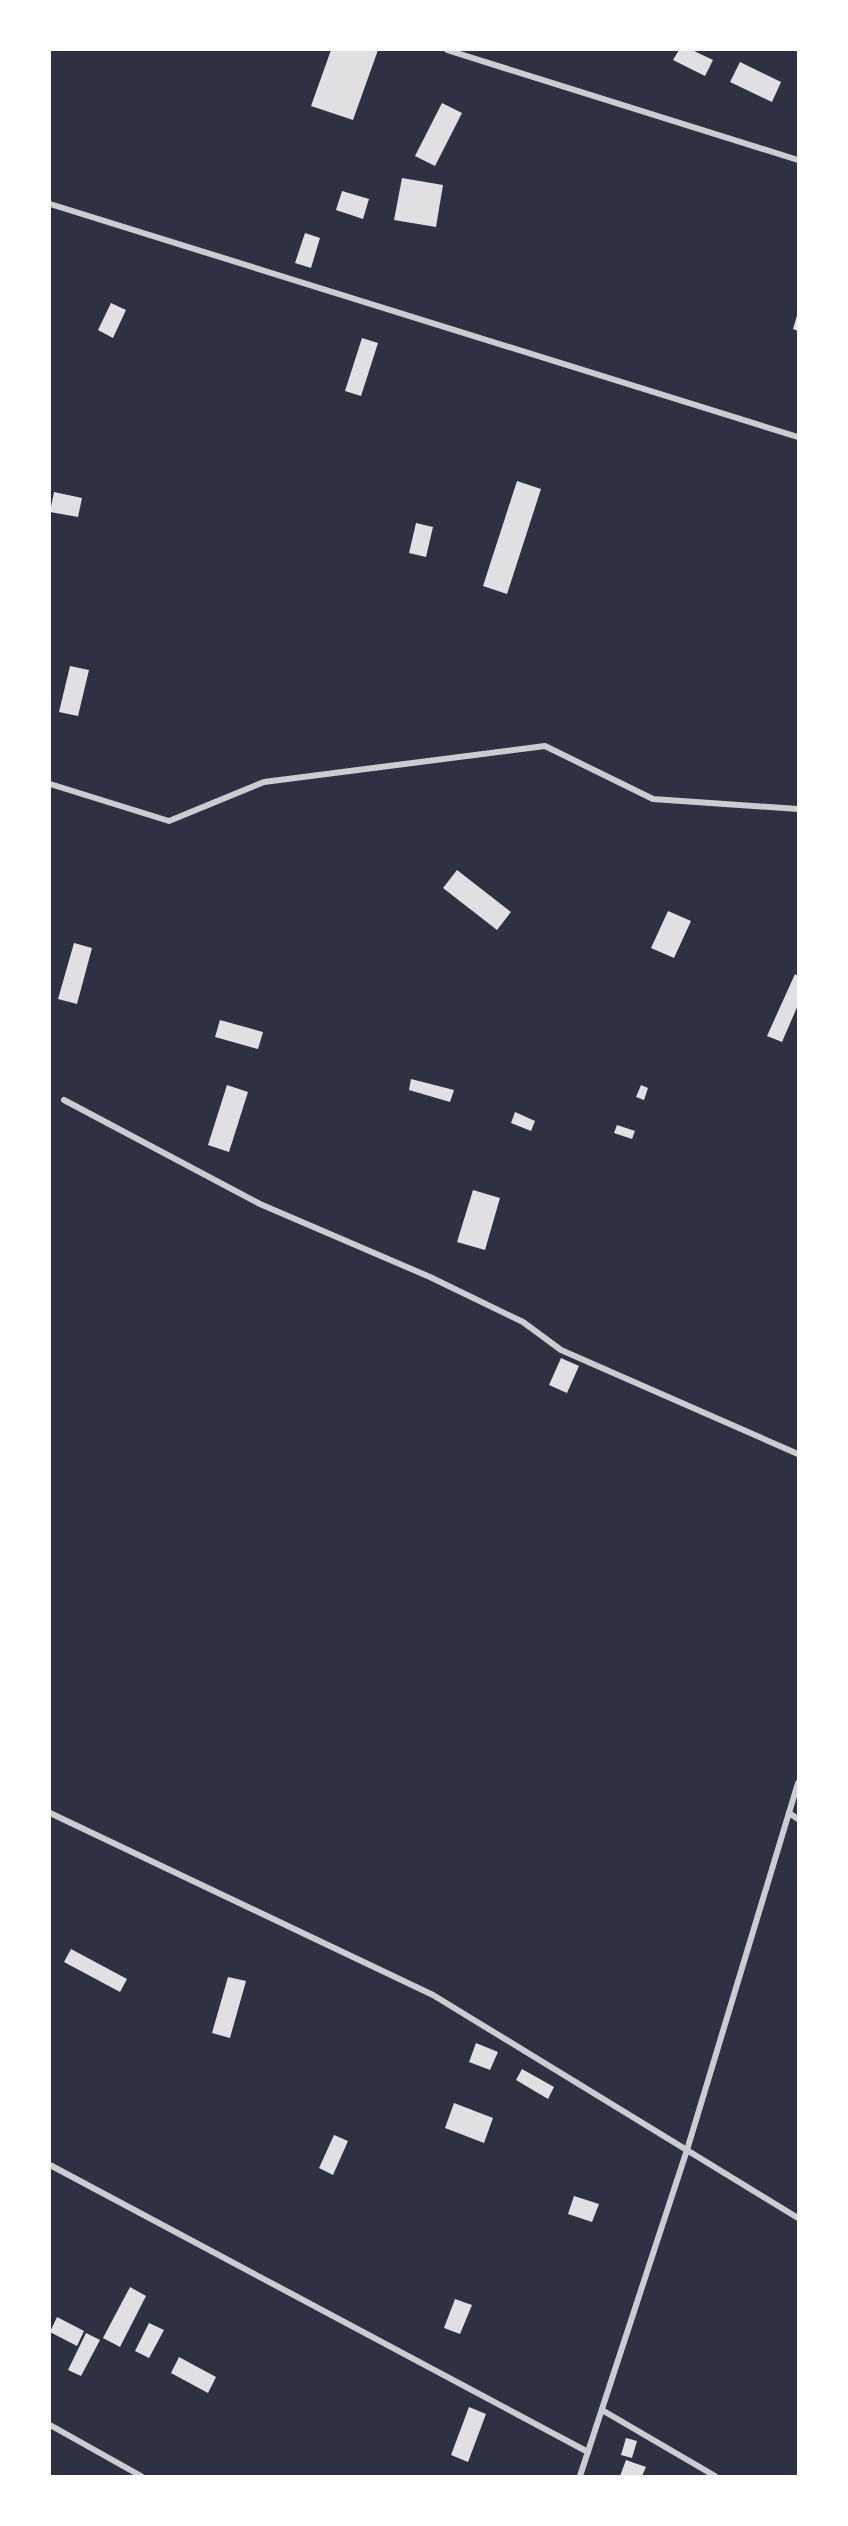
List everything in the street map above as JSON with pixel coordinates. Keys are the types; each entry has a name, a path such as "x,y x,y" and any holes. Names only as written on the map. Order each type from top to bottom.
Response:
{"street":[{"path":"447,50 798,160"},
{"path":"50,204 798,437"},
{"path":"50,784 169,821 264,782 546,746 653,799 798,809"},
{"path":"64,1100 260,1204 430,1277 524,1322 561,1350 798,1454"},
{"path":"580,2476 687,2150 798,1784"},
{"path":"50,1813 433,1995 798,2218"},
{"path":"789,1813 798,1819"},
{"path":"50,2165 588,2452"},
{"path":"602,2410 715,2476"},
{"path":"50,2425 141,2476"}],"building":[{"path":"331,50 378,50 353,120 311,106"},
{"path":"679,50 692,50 713,60 705,76 673,60"},
{"path":"740,62 781,82 772,102 730,82"},
{"path":"442,103 462,113 435,166 415,156"},
{"path":"402,178 443,185 436,227 394,220"},
{"path":"342,191 369,199 363,219 336,210"},
{"path":"305,233 320,238 311,268 295,263"},
{"path":"111,303 126,310 113,338 98,330"},
{"path":"798,312 798,331 793,329"},
{"path":"362,338 378,343 361,396 345,391"},
{"path":"517,481 541,489 507,594 483,586"},
{"path":"54,492 82,498 78,517 50,512"},
{"path":"416,523 433,527 426,557 409,553"},
{"path":"70,666 89,670 78,716 59,712"},
{"path":"457,870 511,912 497,930 443,888"},
{"path":"668,911 691,921 674,958 651,948"},
{"path":"74,943 92,948 77,1004 58,999"},
{"path":"795,974 798,976 798,1005 782,1042 767,1036"},
{"path":"220,1020 263,1032 258,1049 215,1037"},
{"path":"411,1079 454,1090 450,1102 409,1090"},
{"path":"227,1085 248,1092 229,1152 208,1145"},
{"path":"641,1085 648,1088 644,1100 636,1097"},
{"path":"515,1112 535,1121 531,1131 511,1123"},
{"path":"617,1125 635,1131 632,1139 614,1133"},
{"path":"473,1190 500,1198 485,1250 457,1242"},
{"path":"561,1358 579,1366 567,1393 549,1385"},
{"path":"71,1949 127,1979 120,1992 64,1962"},
{"path":"228,1977 246,1981 230,2038 212,2033"},
{"path":"476,2043 498,2052 490,2070 469,2062"},
{"path":"522,2069 554,2087 548,2099 516,2080"},
{"path":"454,2103 493,2118 484,2143 445,2128"},
{"path":"334,2135 348,2141 333,2175 319,2168"},
{"path":"574,2196 599,2204 592,2222 568,2214"},
{"path":"130,2287 146,2296 120,2347 103,2338"},
{"path":"455,2299 472,2305 460,2334 444,2328"},
{"path":"57,2317 84,2331 77,2346 50,2332"},
{"path":"149,2323 164,2330 149,2358 135,2351"},
{"path":"86,2333 100,2340 81,2376 68,2370"},
{"path":"179,2357 216,2377 208,2393 171,2373"},
{"path":"469,2407 486,2414 468,2462 451,2455"},
{"path":"626,2438 637,2441 632,2458 621,2455"},
{"path":"626,2460 646,2467 642,2476 620,2476"}]}
